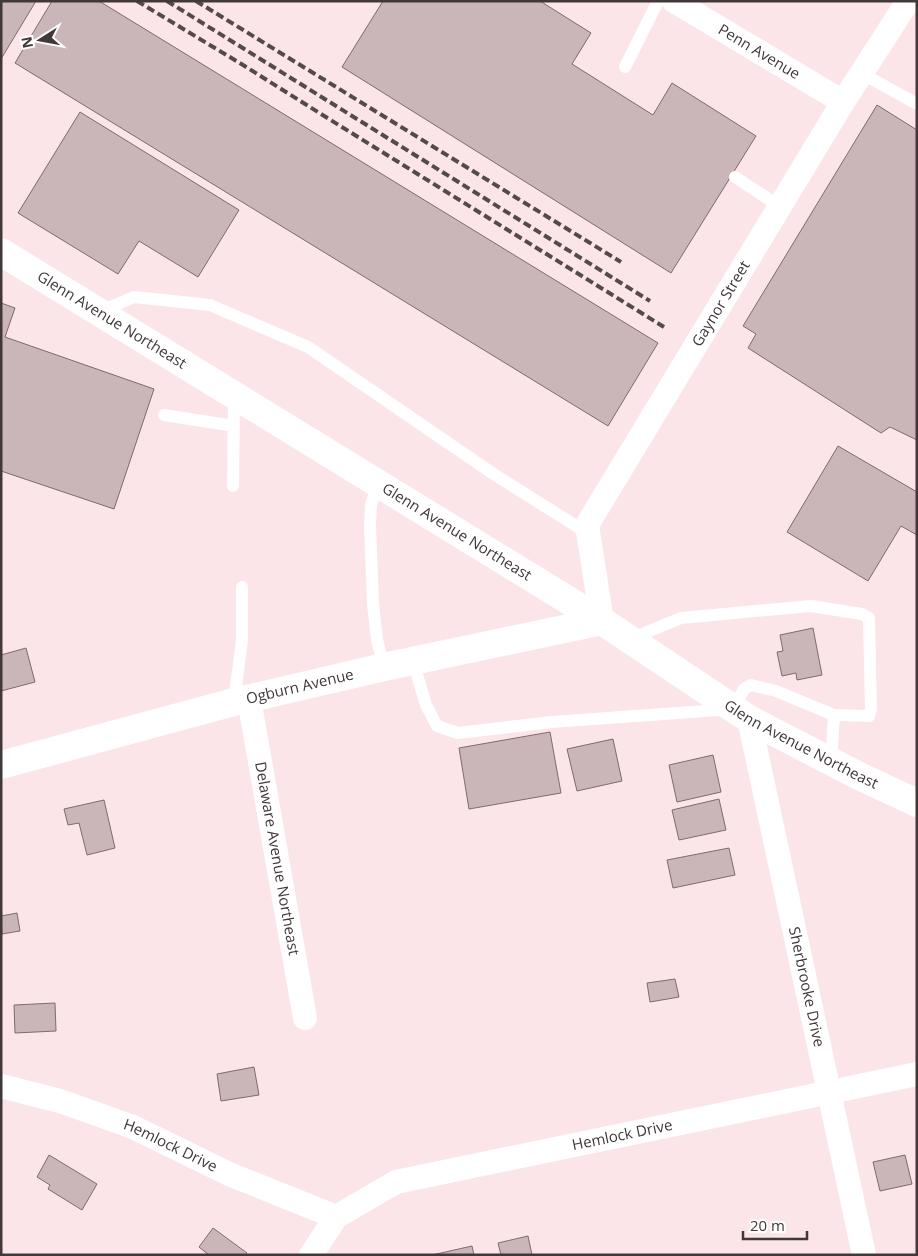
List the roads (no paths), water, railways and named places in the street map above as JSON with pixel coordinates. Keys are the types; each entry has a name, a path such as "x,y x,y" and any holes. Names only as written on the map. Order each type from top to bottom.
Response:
{"street":[{"name":"Penn Avenue","path":"674,1 843,102"},
{"name":"Gaynor Street","path":"602,620 587,525 779,206 908,1"},
{"name":"Glenn Avenue Northeast","path":"1,252 602,620 741,714 831,762 917,804"},
{"name":"Ogburn Avenue","path":"1,765 242,700 602,620"},
{"name":"Delaware Avenue Northeast","path":"242,700 305,1018"},
{"name":"Sherbrooke Drive","path":"741,714 829,1092 864,1255"},
{"name":"Hemlock Drive","path":"311,1255 336,1217 396,1182 917,1074"},
{"name":"Hemlock Drive","path":"1,1086 60,1101 133,1127 229,1174 336,1217"}],"lane":[{"path":"625,67 658,1"},
{"path":"861,73 917,104"},
{"path":"735,177 779,206"},
{"path":"99,312 134,297 210,304 308,348 495,475 588,534"},
{"path":"233,486 234,395"},
{"path":"164,415 234,426"},
{"path":"378,483 371,505 370,525 377,640 384,667"},
{"path":"242,587 242,700"},
{"path":"413,661 426,705 437,726 458,733 552,722 741,714 744,689 751,685 776,691 834,715 869,716 871,709 869,618 862,614 811,606 680,618 629,639"},
{"path":"831,762 834,715"}],"railway":[{"path":"137,1 664,327"},
{"path":"167,1 650,301"},
{"path":"196,1 621,262"}]}
